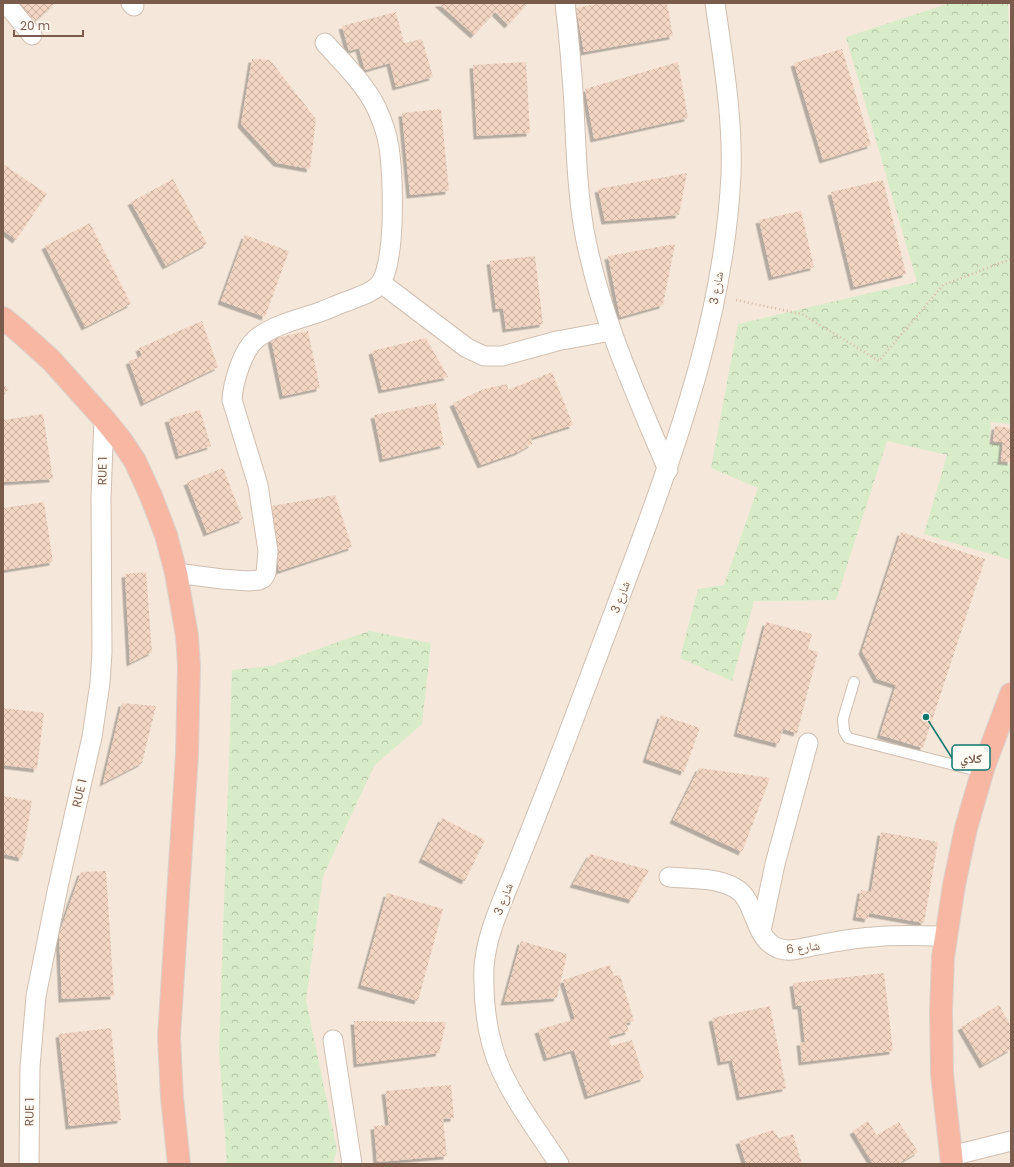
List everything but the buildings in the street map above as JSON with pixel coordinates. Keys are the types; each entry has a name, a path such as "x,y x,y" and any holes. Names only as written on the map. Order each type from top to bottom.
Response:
{"highway":[{"path":"3,318 51,360 121,440 135,461 152,496 166,535 176,573 187,636 189,666 188,754 169,1037 172,1098 180,1164"},
{"path":"951,1160 942,1074 941,1010 943,957 955,878 966,828 982,772 1011,694"}],"street":[{"path":"6,3 32,35"},
{"path":"565,3 574,105 577,175 588,251 612,331 627,372 668,470"},
{"name":"شارع 3","path":"559,1164 517,1100 500,1069 493,1047 486,1014 484,986 486,952 497,914 585,691 668,470 692,395 705,343 715,296 728,211 731,172 727,89 715,3"},
{"path":"176,573 222,580 248,581 263,578 266,573 268,552 258,485 232,400 236,377 243,358 255,340 280,325 320,312 371,291 381,283 388,261 392,225 391,183 389,147 383,122 367,91 325,43"},
{"path":"381,283 467,348 484,356 502,356 557,341 612,331"},
{"name":"RUE 1","path":"29,1164 30,1067 36,996 58,887 92,737 100,683 102,645 101,497 104,419"},
{"path":"761,931 775,864 808,743"},
{"name":"شارع 6","path":"669,877 715,881 735,888 742,894 761,931 770,944 779,949 786,950 875,936 946,936"},
{"path":"333,1040 352,1164"},
{"path":"951,1160 1011,1141"}],"lane":[{"path":"854,682 842,720 848,738 982,772"}],"path":[{"path":"715,296 802,314 879,361 943,285 1011,259"}],"shaded area":[{"path":"3,3 1011,3 1011,1164 3,1164"}],"green space":[{"path":"950,3 1008,3 1011,113 1011,424 991,422 989,443 1001,445 999,463 1011,465 1011,560 924,534 947,455 887,441 836,600 754,601 732,681 680,658 698,589 724,585 758,488 711,468 738,324 917,282 846,37"},
{"path":"369,631 431,643 422,724 374,766 323,876 306,1000 337,1150 333,1164 227,1164 219,1050 232,670 271,666"}],"place":[{"name":"كلاي","path":"926,717"}]}
